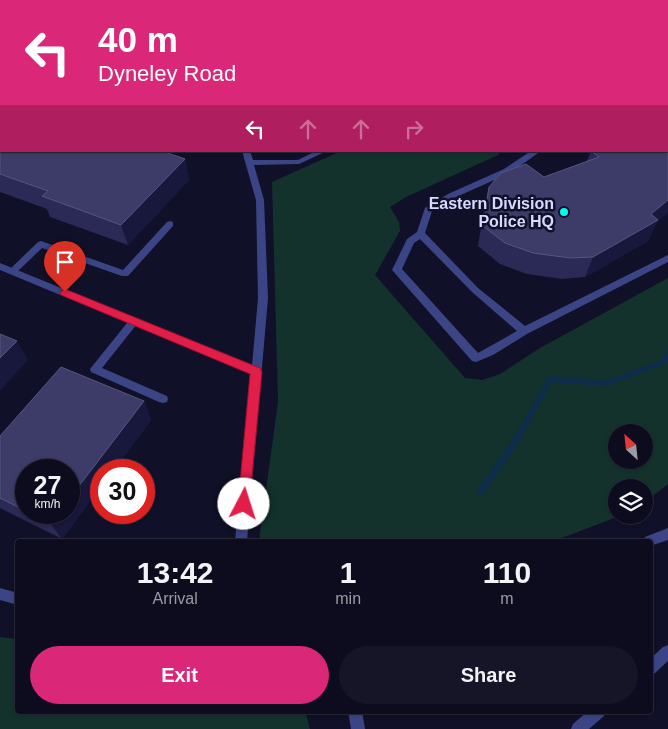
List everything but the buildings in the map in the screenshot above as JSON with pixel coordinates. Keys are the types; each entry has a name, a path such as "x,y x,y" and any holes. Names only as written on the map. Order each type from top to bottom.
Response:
{"street":[{"path":"241,539 263,298 260,200 246,152"},
{"path":"250,163 300,162 321,152"},
{"path":"535,152 507,171 451,196 428,210 421,234 410,241 397,270 476,358 490,352 524,331 668,258"},
{"path":"14,271 41,244 125,274 170,224"},
{"path":"421,234 475,290 524,331"},
{"path":"0,266 256,372"},
{"path":"134,321 95,369 162,399"},
{"path":"653,540 668,534"},
{"path":"0,594 15,598"},
{"path":"653,665 668,652"},
{"path":"356,714 358,729"},
{"path":"578,729 595,714"}],"green space":[{"path":"339,152 500,152 498,155 406,197 390,207 399,222 400,231 375,275 465,378 482,380 500,374 540,348 668,278 668,484 653,496 653,479 608,479 608,520 559,539 259,539 278,402 272,182"},
{"path":"0,637 15,639 15,714 306,714 310,729 0,729"}],"waterway":[{"path":"481,491 515,442 550,379 607,383 663,362 668,353"}],"place":[{"name":"Eastern Division Police HQ","path":"564,212"}],"route":[{"path":"65,292 256,372 244,504"}]}
